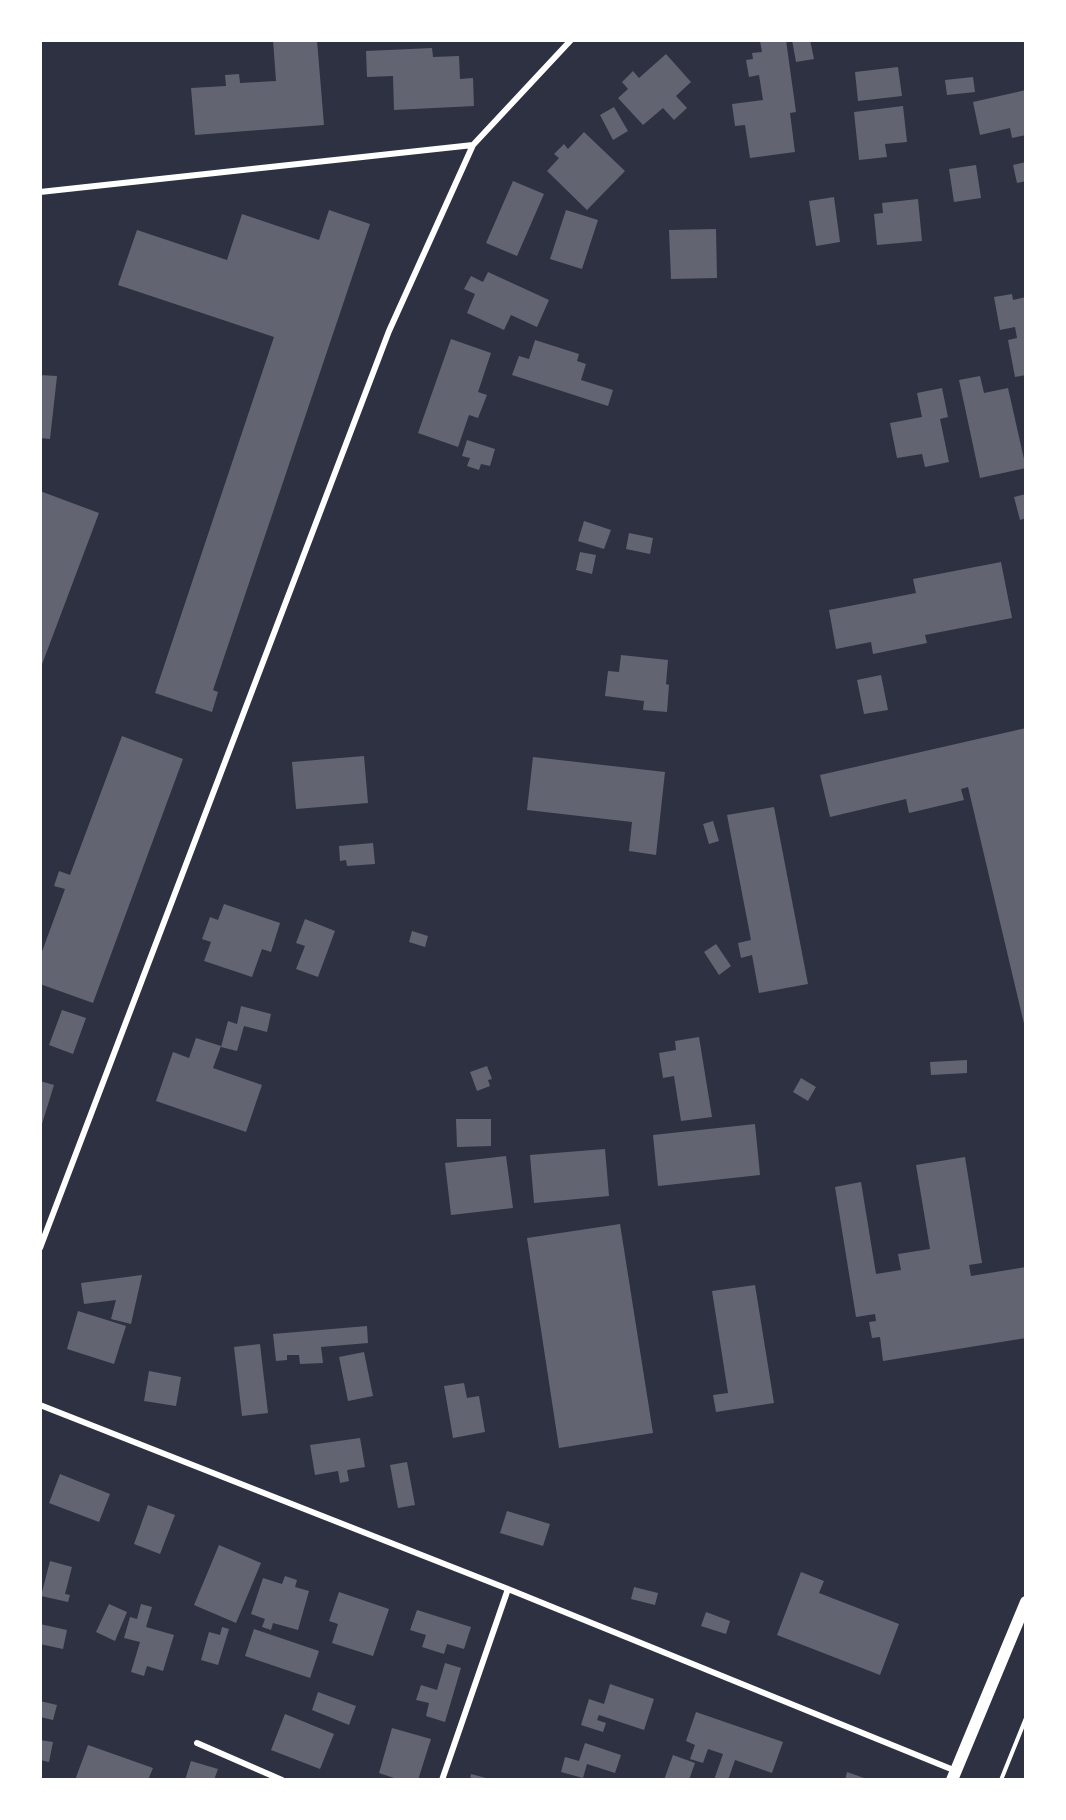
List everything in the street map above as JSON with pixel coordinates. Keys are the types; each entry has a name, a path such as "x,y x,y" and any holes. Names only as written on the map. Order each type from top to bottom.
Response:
{"main road":[{"path":"954,1775 1026,1602"}],"street":[{"path":"40,1248 389,331 473,145 571,40"},
{"path":"40,192 473,145"},
{"path":"40,1405 508,1589 954,1775"},
{"path":"442,1779 508,1589"},
{"path":"197,1743 282,1779"}],"path":[{"path":"1001,1779 1026,1718"}],"building":[{"path":"273,40 317,40 324,125 195,135 191,88 226,86 225,75 239,74 240,83 276,81"},
{"path":"786,40 796,112 790,113 795,152 750,158 745,125 735,126 732,104 763,100 759,75 749,77 746,60 753,59 752,53 762,52 760,41"},
{"path":"792,40 810,40 814,59 796,62"},
{"path":"432,48 433,57 459,56 460,79 473,78 474,106 394,110 393,76 367,77 366,51"},
{"path":"666,54 691,82 676,96 687,108 674,120 663,108 643,125 618,98 628,89 622,82 633,71 639,78"},
{"path":"898,67 902,96 858,101 855,72"},
{"path":"973,77 975,92 947,95 945,80"},
{"path":"1026,90 1026,135 1012,138 1010,128 980,135 973,102"},
{"path":"903,106 907,142 885,144 887,157 859,160 854,112"},
{"path":"614,107 628,131 613,140 600,115"},
{"path":"584,132 625,171 587,210 547,171 559,158 554,154 564,144 568,149"},
{"path":"1026,162 1026,181 1017,183 1013,165"},
{"path":"976,165 981,198 954,202 949,169"},
{"path":"513,181 544,194 517,256 486,243"},
{"path":"834,197 840,242 816,246 809,201"},
{"path":"918,199 922,241 877,245 874,214 883,213 882,203"},
{"path":"329,210 370,224 213,690 218,692 212,712 155,693 274,337 118,285 137,230 227,260 242,214 319,240"},
{"path":"566,210 598,220 582,269 550,259"},
{"path":"716,229 717,278 671,279 669,230"},
{"path":"488,272 549,300 537,327 511,315 504,330 467,313 475,294 464,289 471,276 483,282"},
{"path":"1012,294 1013,300 1026,297 1026,375 1015,377 1008,340 1017,338 1015,327 1000,330 994,297"},
{"path":"451,339 491,353 478,392 487,395 478,418 469,415 458,447 418,433"},
{"path":"535,340 579,354 577,361 586,364 581,380 613,390 608,406 512,375 519,356 529,359"},
{"path":"40,375 57,376 50,439 40,438"},
{"path":"980,376 984,393 1008,388 1026,468 980,478 959,380"},
{"path":"942,388 948,417 940,419 949,462 925,467 922,454 897,458 890,423 922,417 917,393"},
{"path":"467,440 495,449 490,466 481,464 479,470 467,466 470,458 462,456"},
{"path":"40,491 99,513 41,667 40,667"},
{"path":"1026,494 1026,518 1020,520 1014,497"},
{"path":"584,521 611,530 604,549 578,541"},
{"path":"629,533 653,538 650,554 626,549"},
{"path":"580,552 596,555 592,574 576,570"},
{"path":"1001,562 1012,618 925,635 927,643 873,654 871,642 836,649 829,610 916,593 913,579"},
{"path":"621,655 668,660 667,712 643,710 644,701 605,696 608,671 619,672"},
{"path":"881,675 888,710 864,714 857,680"},
{"path":"1026,728 1025,1028 968,787 961,789 964,800 909,813 906,799 830,817 820,775"},
{"path":"122,736 183,759 93,1003 40,984 40,957 65,889 54,886 59,871 70,875"},
{"path":"364,756 368,803 296,809 292,762"},
{"path":"533,757 665,772 656,855 629,851 632,822 527,810"},
{"path":"774,807 808,984 759,993 752,955 741,958 738,943 751,940 727,815"},
{"path":"713,821 719,841 709,844 703,824"},
{"path":"373,843 375,864 347,866 346,860 340,861 339,846"},
{"path":"224,904 280,923 271,952 262,949 252,977 204,961 211,942 202,939 210,917 218,920"},
{"path":"305,919 335,931 318,977 296,969 305,946 296,943"},
{"path":"412,931 428,936 425,947 409,942"},
{"path":"716,944 731,966 719,975 704,952"},
{"path":"241,1006 271,1014 267,1032 244,1026 237,1051 221,1047 228,1021 237,1024"},
{"path":"62,1010 86,1018 73,1054 49,1045"},
{"path":"699,1037 712,1117 681,1121 674,1076 663,1078 659,1053 676,1050 675,1041"},
{"path":"196,1038 221,1046 213,1068 262,1085 246,1132 156,1101 173,1052 189,1058"},
{"path":"967,1060 967,1073 931,1075 930,1062"},
{"path":"487,1066 492,1079 488,1080 490,1086 477,1091 470,1072"},
{"path":"801,1078 816,1087 808,1101 793,1092"},
{"path":"40,1081 54,1085 41,1127 40,1126"},
{"path":"456,1119 491,1119 491,1146 457,1147"},
{"path":"755,1124 760,1175 658,1186 653,1135"},
{"path":"605,1149 609,1196 534,1203 530,1155"},
{"path":"506,1156 513,1208 451,1215 445,1163"},
{"path":"965,1157 982,1263 969,1265 971,1276 1026,1267 1026,1338 883,1361 880,1337 872,1338 869,1322 876,1321 875,1314 856,1317 835,1187 861,1182 876,1274 901,1270 898,1254 930,1249 916,1165"},
{"path":"620,1224 653,1433 559,1448 527,1238"},
{"path":"142,1275 131,1324 111,1319 116,1300 84,1304 81,1283"},
{"path":"755,1285 774,1403 716,1412 713,1395 728,1393 712,1291"},
{"path":"78,1311 126,1326 114,1364 67,1349"},
{"path":"367,1326 368,1343 321,1347 323,1363 300,1364 299,1355 287,1355 287,1360 276,1361 273,1334"},
{"path":"260,1344 268,1413 242,1416 234,1347"},
{"path":"364,1352 373,1396 348,1401 339,1357"},
{"path":"149,1371 181,1377 176,1406 144,1401"},
{"path":"464,1383 467,1398 479,1396 485,1432 453,1438 444,1386"},
{"path":"360,1438 365,1467 347,1470 349,1481 340,1483 338,1471 315,1475 310,1445"},
{"path":"407,1462 415,1505 398,1508 390,1465"},
{"path":"60,1474 110,1494 99,1522 49,1503"},
{"path":"148,1505 175,1515 160,1554 134,1544"},
{"path":"507,1511 550,1524 543,1546 500,1533"},
{"path":"219,1545 261,1563 236,1623 194,1605"},
{"path":"50,1561 72,1567 65,1594 70,1595 68,1602 41,1596"},
{"path":"801,1572 824,1581 819,1593 899,1624 880,1675 777,1635"},
{"path":"285,1576 297,1580 295,1587 309,1591 298,1630 273,1623 271,1630 262,1627 265,1619 251,1614 263,1578 282,1584"},
{"path":"634,1587 658,1593 655,1605 631,1599"},
{"path":"339,1592 389,1609 373,1656 332,1643 338,1624 329,1621"},
{"path":"109,1604 127,1612 115,1641 96,1632"},
{"path":"141,1604 152,1607 146,1627 174,1635 163,1671 147,1666 144,1676 131,1672 140,1642 124,1638 130,1617 137,1619"},
{"path":"417,1610 471,1627 464,1649 447,1644 444,1654 422,1647 426,1635 410,1630"},
{"path":"706,1612 730,1621 726,1634 701,1626"},
{"path":"40,1624 67,1630 63,1649 40,1644"},
{"path":"222,1627 229,1629 218,1665 201,1660 209,1632 220,1635"},
{"path":"254,1629 319,1651 310,1678 245,1656"},
{"path":"445,1663 461,1668 445,1722 426,1716 429,1703 416,1700 421,1685 437,1690"},
{"path":"610,1684 654,1699 644,1730 599,1715 597,1720 606,1723 603,1732 581,1725 589,1699 604,1704"},
{"path":"318,1692 356,1706 349,1725 312,1710"},
{"path":"40,1701 57,1705 53,1720 40,1717"},
{"path":"696,1712 783,1742 772,1773 735,1760 728,1780 714,1780 723,1754 708,1749 703,1763 690,1759 695,1745 686,1741"},
{"path":"285,1714 334,1734 320,1769 271,1750"},
{"path":"392,1728 431,1739 418,1780 400,1780 379,1773"},
{"path":"40,1740 53,1742 49,1762 40,1760"},
{"path":"585,1743 621,1755 615,1773 587,1764 583,1778 561,1772 565,1757 579,1761"},
{"path":"88,1745 153,1768 148,1780 75,1780"},
{"path":"673,1755 695,1763 689,1780 664,1780"},
{"path":"191,1761 218,1769 214,1780 185,1780"},
{"path":"847,1772 867,1779 867,1780 845,1780"},
{"path":"471,1774 490,1779 490,1780 470,1780"}]}
